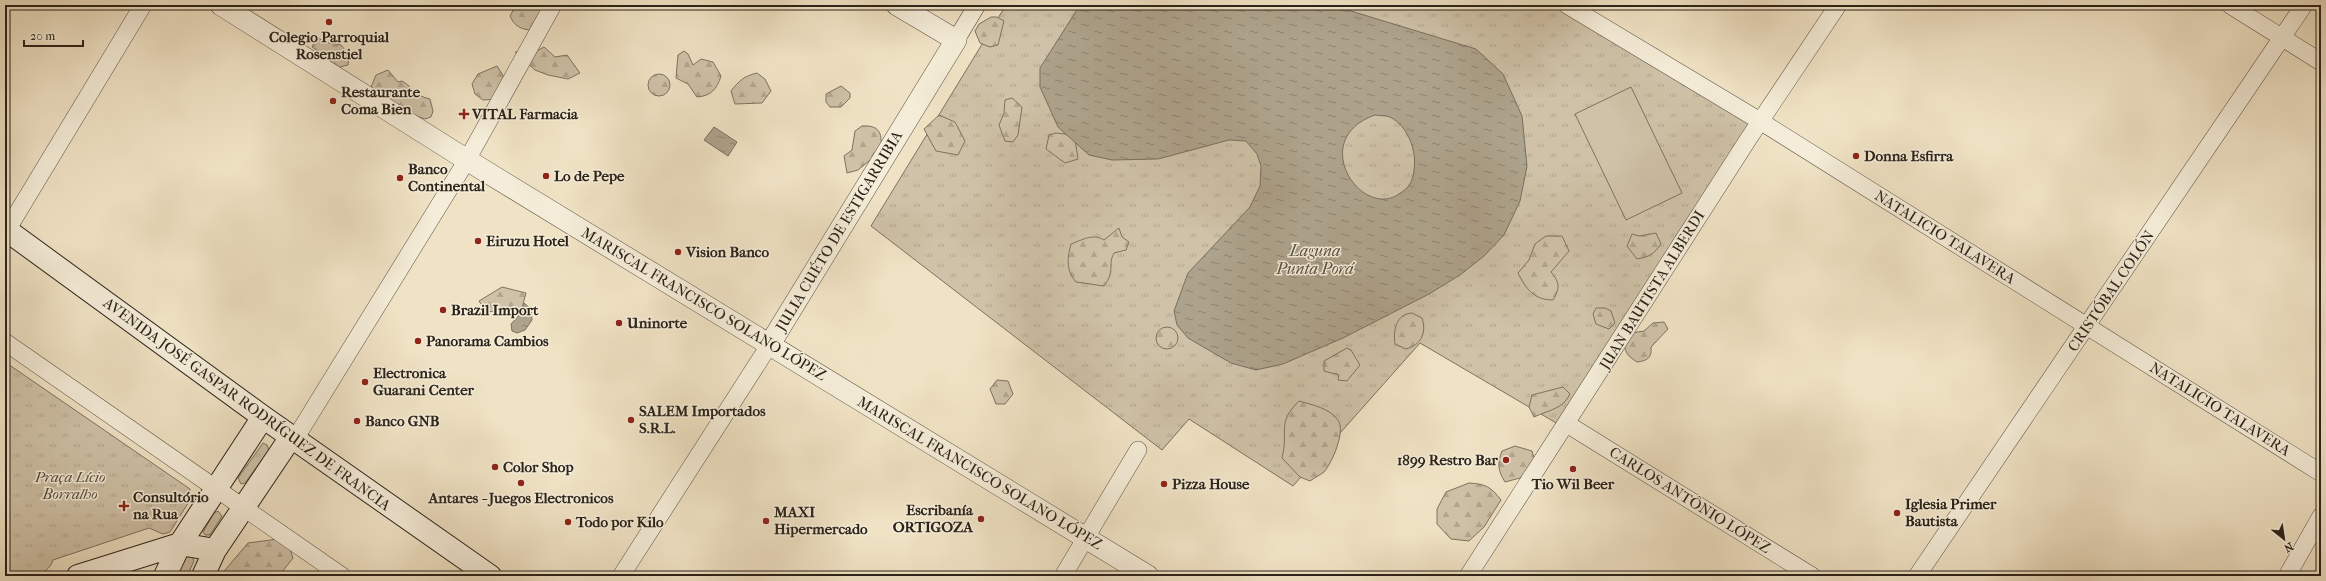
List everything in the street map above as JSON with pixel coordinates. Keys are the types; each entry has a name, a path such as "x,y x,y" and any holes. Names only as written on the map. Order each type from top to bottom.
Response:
{"main road":[{"name":"AVENIDA JOSÉ GASPAR RODRÍGUEZ DE FRANCIA","path":"6,230 263,417 490,576"},
{"path":"165,576 180,544 263,417"},
{"path":"202,576 215,550 293,438"},
{"path":"78,576 180,544 215,550"}],"street":[{"path":"6,230 143,5"},
{"name":"MARISCAL FRANCISCO SOLANO LÓPEZ","path":"221,5 467,160 1148,576"},
{"path":"293,438 467,160 553,5"},
{"path":"897,5 956,40"},
{"name":"JULIA CUÉTO DE ESTIGARRIBIA","path":"621,576 770,344 977,5"},
{"name":"NATALICIO TALAVERA","path":"1568,5 1760,121 2321,473"},
{"name":"JUAN BAUTISTA ALBERDI","path":"1468,576 1567,424 1760,121 1838,5"},
{"path":"2230,5 2321,62"},
{"name":"CRISTÓBAL COLÓN","path":"1917,576 2088,326 2304,5"},
{"path":"5,342 342,576"},
{"name":"CARLOS ANTÔNIO LÓPEZ","path":"1567,424 1812,576"},
{"path":"1063,576 1138,450"},
{"path":"2287,576 2321,516"}],"green space":[{"path":"516,5 546,5 532,30 519,27 510,16"},
{"path":"1006,5 1560,5 1752,123 1558,424 1420,343 1293,486 1189,419 1162,450 871,226"},
{"path":"991,17 997,17 1004,21 998,45 990,47 980,43 975,31 979,24"},
{"path":"317,37 324,42 341,45 349,55 348,65 336,68 328,57 312,47"},
{"path":"544,47 555,57 567,55 580,73 568,79 548,75 535,70 515,52 533,53"},
{"path":"684,51 688,54 693,65 701,59 713,62 721,76 718,85 713,91 706,95 697,97 688,84 676,78 678,55"},
{"path":"497,66 504,77 498,99 483,100 475,94 472,84 478,74"},
{"path":"388,70 398,82 402,81 421,96 430,99 433,111 431,117 425,119 414,115 408,109 378,96 371,87 376,75"},
{"path":"757,73 765,79 771,91 762,103 735,104 731,91 742,79"},
{"path":"659,74 667,77 670,85 667,93 659,96 651,93 648,85 651,77"},
{"path":"841,86 850,93 850,98 841,107 830,107 826,102 826,94"},
{"path":"1631,87 1682,193 1626,220 1575,114"},
{"path":"1012,98 1022,107 1018,135 1013,142 1005,141 999,125 1004,113 1005,100"},
{"path":"939,115 955,122 965,141 958,155 936,151 924,129"},
{"path":"862,126 877,129 881,140 881,151 858,170 847,173 844,156 852,150 855,131"},
{"path":"1056,133 1065,134 1075,139 1078,159 1065,163 1046,149 1049,135"},
{"path":"1119,228 1122,237 1129,242 1126,250 1114,253 1111,261 1111,272 1108,281 1104,286 1076,282 1070,273 1068,264 1071,244 1092,237 1104,240"},
{"path":"1656,233 1661,244 1651,254 1637,259 1627,246 1632,234 1639,236"},
{"path":"1546,236 1562,236 1569,251 1551,272 1556,279 1558,286 1553,300 1536,296 1524,284 1518,273 1529,260 1535,244"},
{"path":"502,287 526,293 522,308 508,315 498,311 486,312 479,301"},
{"path":"1596,308 1605,308 1611,311 1615,323 1609,329 1596,324 1593,314"},
{"path":"1412,313 1422,318 1424,329 1422,338 1416,345 1406,349 1395,344 1395,328 1402,316"},
{"path":"1664,322 1668,329 1651,347 1650,356 1644,361 1637,362 1630,357 1624,345 1631,333 1644,331 1653,323"},
{"path":"1163,327 1171,327 1178,334 1178,342 1171,349 1163,349 1156,342 1156,334"},
{"path":"1347,348 1351,350 1360,365 1347,381 1338,380 1339,375 1324,371 1324,361"},
{"name":"Praça Lício Borralho","path":"5,362 190,489 190,500 170,532 163,534 149,528 53,560 46,571 33,576 25,577 5,573"},
{"path":"997,380 1008,381 1013,394 1005,404 996,404 990,389"},
{"path":"1563,387 1570,394 1564,403 1534,417 1529,407 1532,395"},
{"path":"1299,401 1325,410 1338,420 1340,425 1339,439 1331,462 1324,472 1310,481 1300,477 1282,458 1285,422 1292,409"},
{"path":"263,443 267,445 269,450 245,483 241,484 238,478"},
{"path":"1515,446 1532,451 1535,461 1520,478 1505,482 1499,467 1500,455 1502,451"},
{"path":"1469,483 1480,484 1488,487 1501,500 1484,527 1469,541 1451,539 1437,524 1437,509 1446,492"},
{"path":"218,511 222,516 210,535 205,535 203,532 214,513"},
{"path":"278,539 290,549 293,558 279,576 220,576 248,543"},
{"path":"187,555 192,556 194,561 187,576 177,576"}],"water":[{"name":"Laguna Punta Porá","path":"1080,5 1331,5 1476,49 1503,74 1522,116 1527,166 1520,201 1504,235 1484,256 1460,275 1429,294 1343,338 1283,364 1256,370 1231,363 1188,338 1177,325 1174,311 1188,273 1250,207 1260,186 1261,166 1257,154 1246,141 1229,140 1158,159 1112,160 1089,155 1058,127 1040,87 1040,68","holes":["1375,115 1390,117 1402,126 1410,140 1415,163 1410,184 1399,194 1384,199 1370,196 1357,187 1347,173 1343,157 1345,141 1355,126"]},
{"path":"714,127 737,142 728,156 704,140"},
{"path":"524,303 531,309 532,320 525,330 517,333 512,331 511,324 523,311"}],"place":[{"name":"Colegio Parroquial Rosenstiel","path":"329,22"},
{"name":"Restaurante Coma Bien","path":"333,101"},
{"name":"VITAL Farmacia","path":"464,114"},
{"name":"Donna Esfirra","path":"1856,156"},
{"name":"Lo de Pepe","path":"546,176"},
{"name":"Banco Continental","path":"400,178"},
{"name":"Eiruzu Hotel","path":"478,241"},
{"name":"Vision Banco","path":"678,252"},
{"name":"Brazil Import","path":"443,310"},
{"name":"Uninorte","path":"619,323"},
{"name":"Panorama Cambios","path":"418,341"},
{"name":"Electronica Guarani Center","path":"365,382"},
{"name":"SALEM Importados S.R.L.","path":"631,420"},
{"name":"Banco GNB","path":"357,421"},
{"name":"1899 Restro Bar","path":"1506,460"},
{"name":"Color Shop","path":"495,467"},
{"name":"Tio Wil Beer","path":"1573,469"},
{"name":"Antares - Juegos Electronicos","path":"521,483"},
{"name":"Pizza House","path":"1164,484"},
{"name":"Consultório na Rua","path":"124,506"},
{"name":"Iglesia Primer Bautista","path":"1897,513"},
{"name":"Escribanía ORTIGOZA","path":"981,519"},
{"name":"MAXI Hipermercado","path":"766,521"},
{"name":"Todo por Kilo","path":"568,522"}]}
